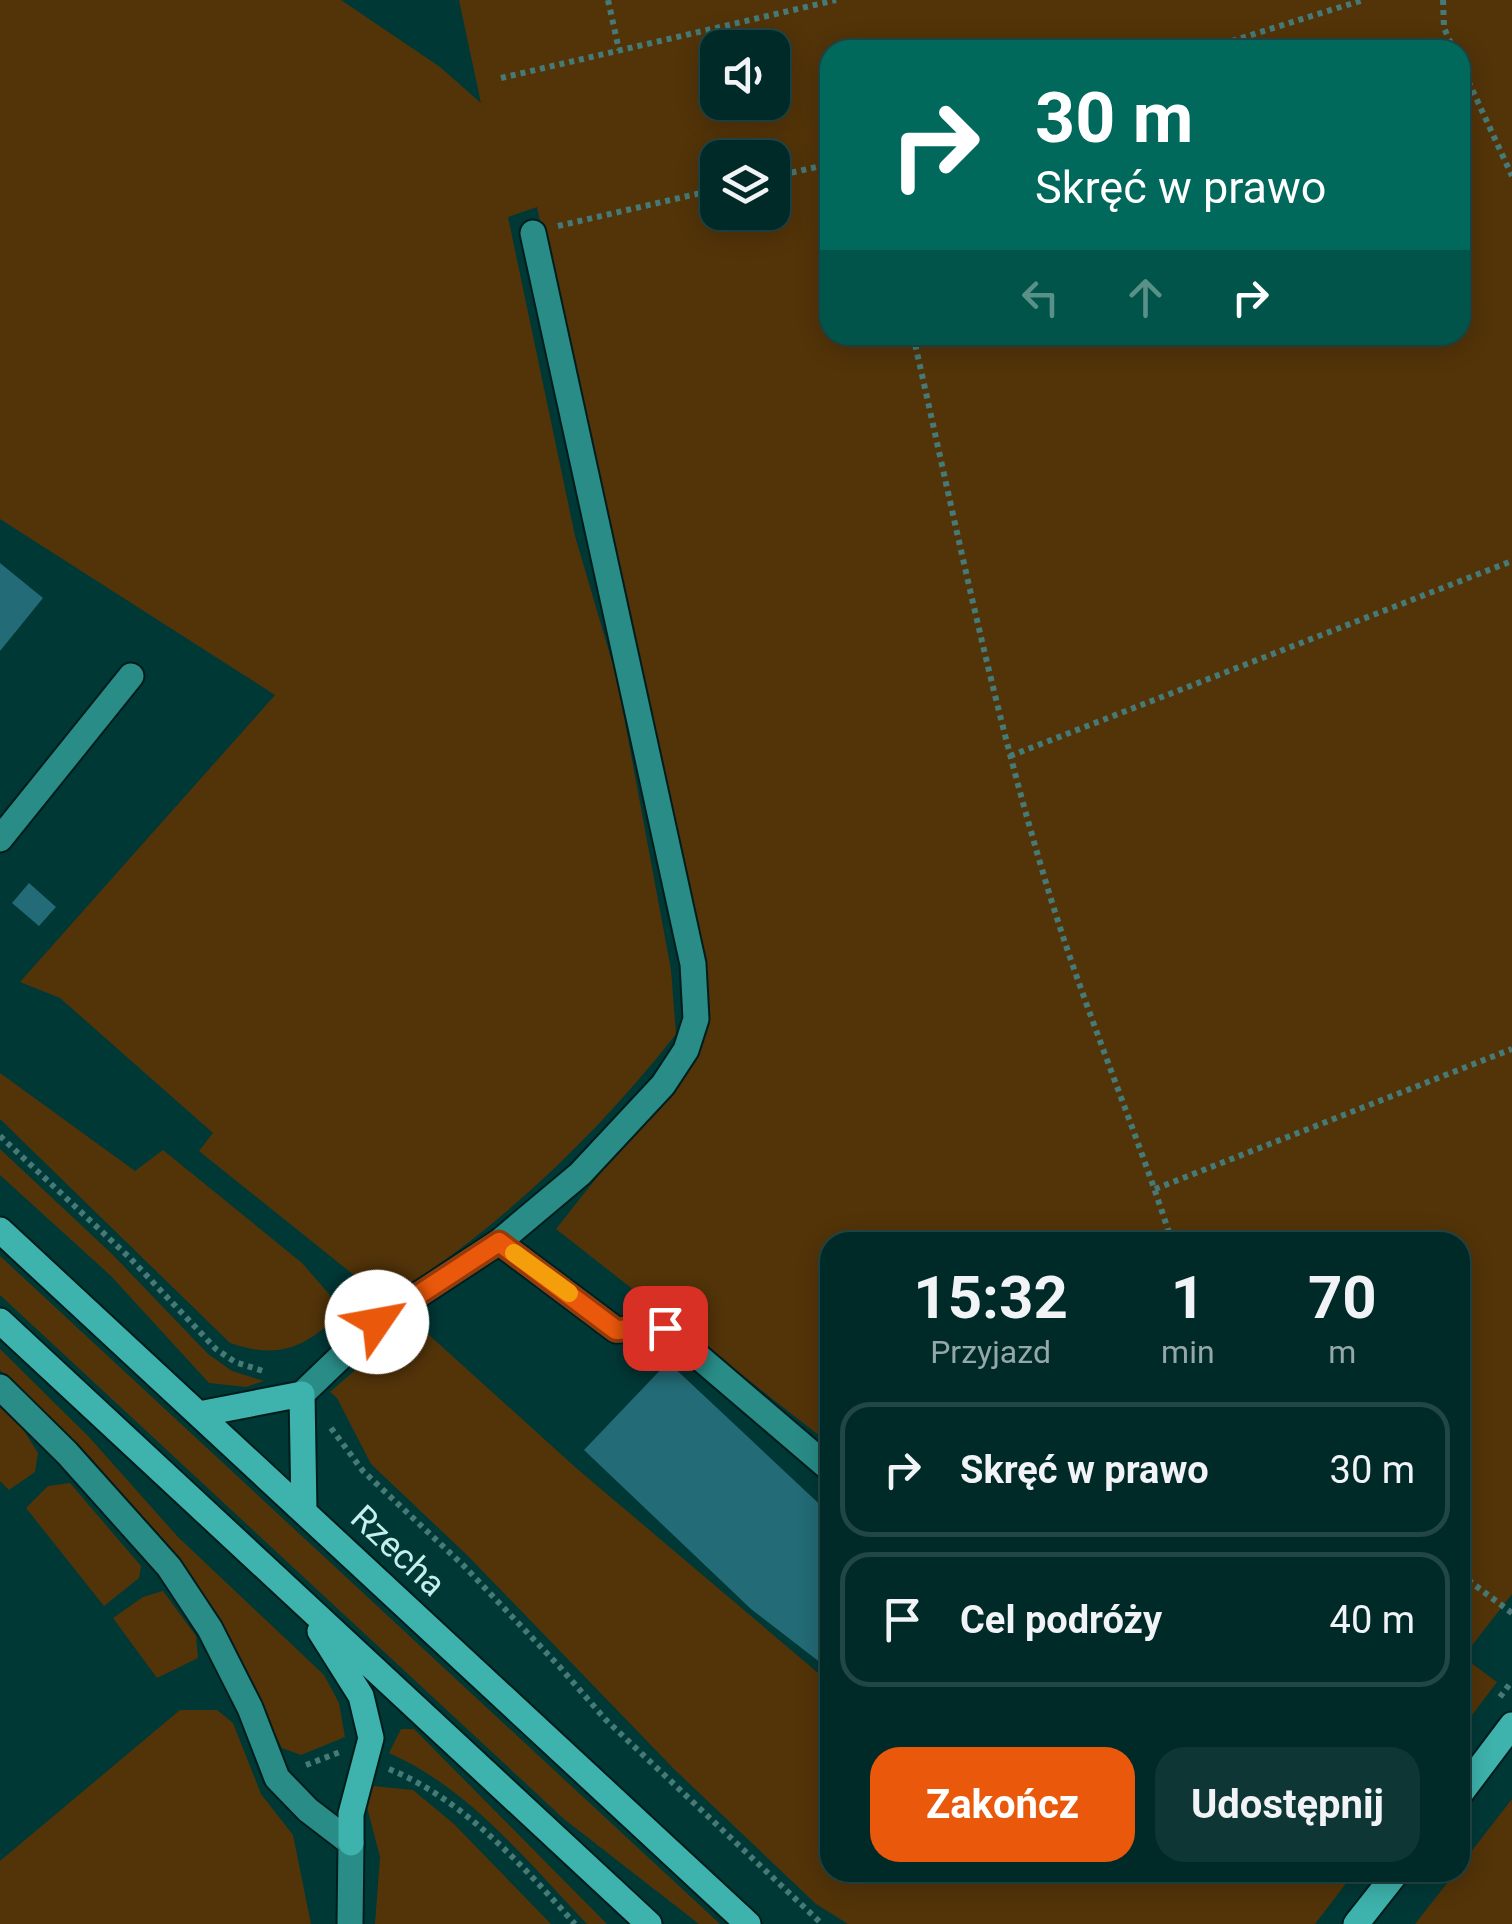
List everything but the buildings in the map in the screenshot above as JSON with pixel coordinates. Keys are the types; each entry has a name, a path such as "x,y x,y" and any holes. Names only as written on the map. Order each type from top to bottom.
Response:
{"main road":[{"name":"Rzecha","path":"0,1230 748,1924"},
{"path":"0,1321 649,1924"},
{"path":"199,1414 302,1394 304,1512"},
{"path":"302,1601 360,1696 372,1738 351,1814 352,1843"},
{"path":"1470,1781 1512,1725"},
{"path":"1356,1924 1390,1882"}],"street":[{"path":"302,1394 377,1322 499,1242 580,1174 663,1085 686,1050 696,1019 693,964 533,233"},
{"path":"0,839 131,676"},
{"path":"499,1242 616,1330 665,1328 820,1460"},
{"path":"0,1387 67,1454 168,1566 210,1629 250,1708 277,1778 308,1810 352,1843 350,1924"}],"path":[{"path":"608,0 619,50"},
{"path":"501,78 836,0"},
{"path":"1236,40 1364,0"},
{"path":"1442,0 1444,28 1449,40"},
{"path":"1470,85 1512,176"},
{"path":"790,173 820,166"},
{"path":"533,233 700,193"},
{"path":"915,345 958,546 1010,756 1056,916 1169,1232"},
{"path":"1010,756 1512,561"},
{"path":"1155,1189 1512,1049"},
{"path":"0,1136 130,1258 216,1348 235,1362 260,1368 302,1394 363,1471 465,1567 605,1719 822,1924"},
{"path":"1470,1582 1512,1613"},
{"path":"277,1778 336,1751 408,1777 449,1802 530,1875 574,1924"}],"shaded area":[{"path":"0,0 341,0 440,67 481,103 459,0 1512,0 1512,1594 1470,1648 1470,1232 820,1232 820,1436 556,1229 704,1042 704,960 537,207 508,217 575,536 617,679 671,970 676,1034 612,1109 542,1180 466,1244 385,1300 199,1151 213,1133 60,998 20,982 275,695 0,519"},
{"path":"0,1073 135,1171 163,1150 302,1263 329,1294 337,1317 312,1337 288,1348 262,1350 230,1343 0,1119"},
{"path":"0,1149 113,1255 208,1354 232,1371 264,1381 246,1387 209,1383 111,1276 0,1175"},
{"path":"0,1256 720,1924 699,1924 564,1819 0,1295"},
{"path":"417,1324 575,1467 820,1675 820,1882 1347,1882 1315,1924 848,1924 816,1904 674,1769 468,1556 371,1464 337,1398 330,1392 375,1353"},
{"path":"0,1349 89,1437 178,1537 324,1675 339,1703 345,1737 301,1755 282,1748 199,1587 106,1479 0,1370"},
{"path":"0,1407 21,1426 38,1453 35,1472 9,1490 0,1481"},
{"path":"70,1483 141,1566 139,1578 104,1606 26,1508 48,1486"},
{"path":"163,1591 196,1636 198,1658 157,1678 113,1618 143,1597"},
{"path":"1470,1662 1497,1682 1470,1718"},
{"path":"180,1710 217,1710 233,1723 261,1794 293,1835 311,1924 0,1924 0,1861"},
{"path":"401,1729 414,1729 607,1924 587,1924 471,1806 418,1768 389,1753"},
{"path":"373,1786 413,1790 454,1824 551,1924 375,1924 380,1857 367,1807"},
{"path":"1512,1799 1512,1924 1415,1924 1448,1882 1470,1882 1470,1853"}],"slow traffic":[{"path":"514,1253 569,1293"}],"route":[{"path":"377,1322 499,1242 616,1330 665,1328"}]}
